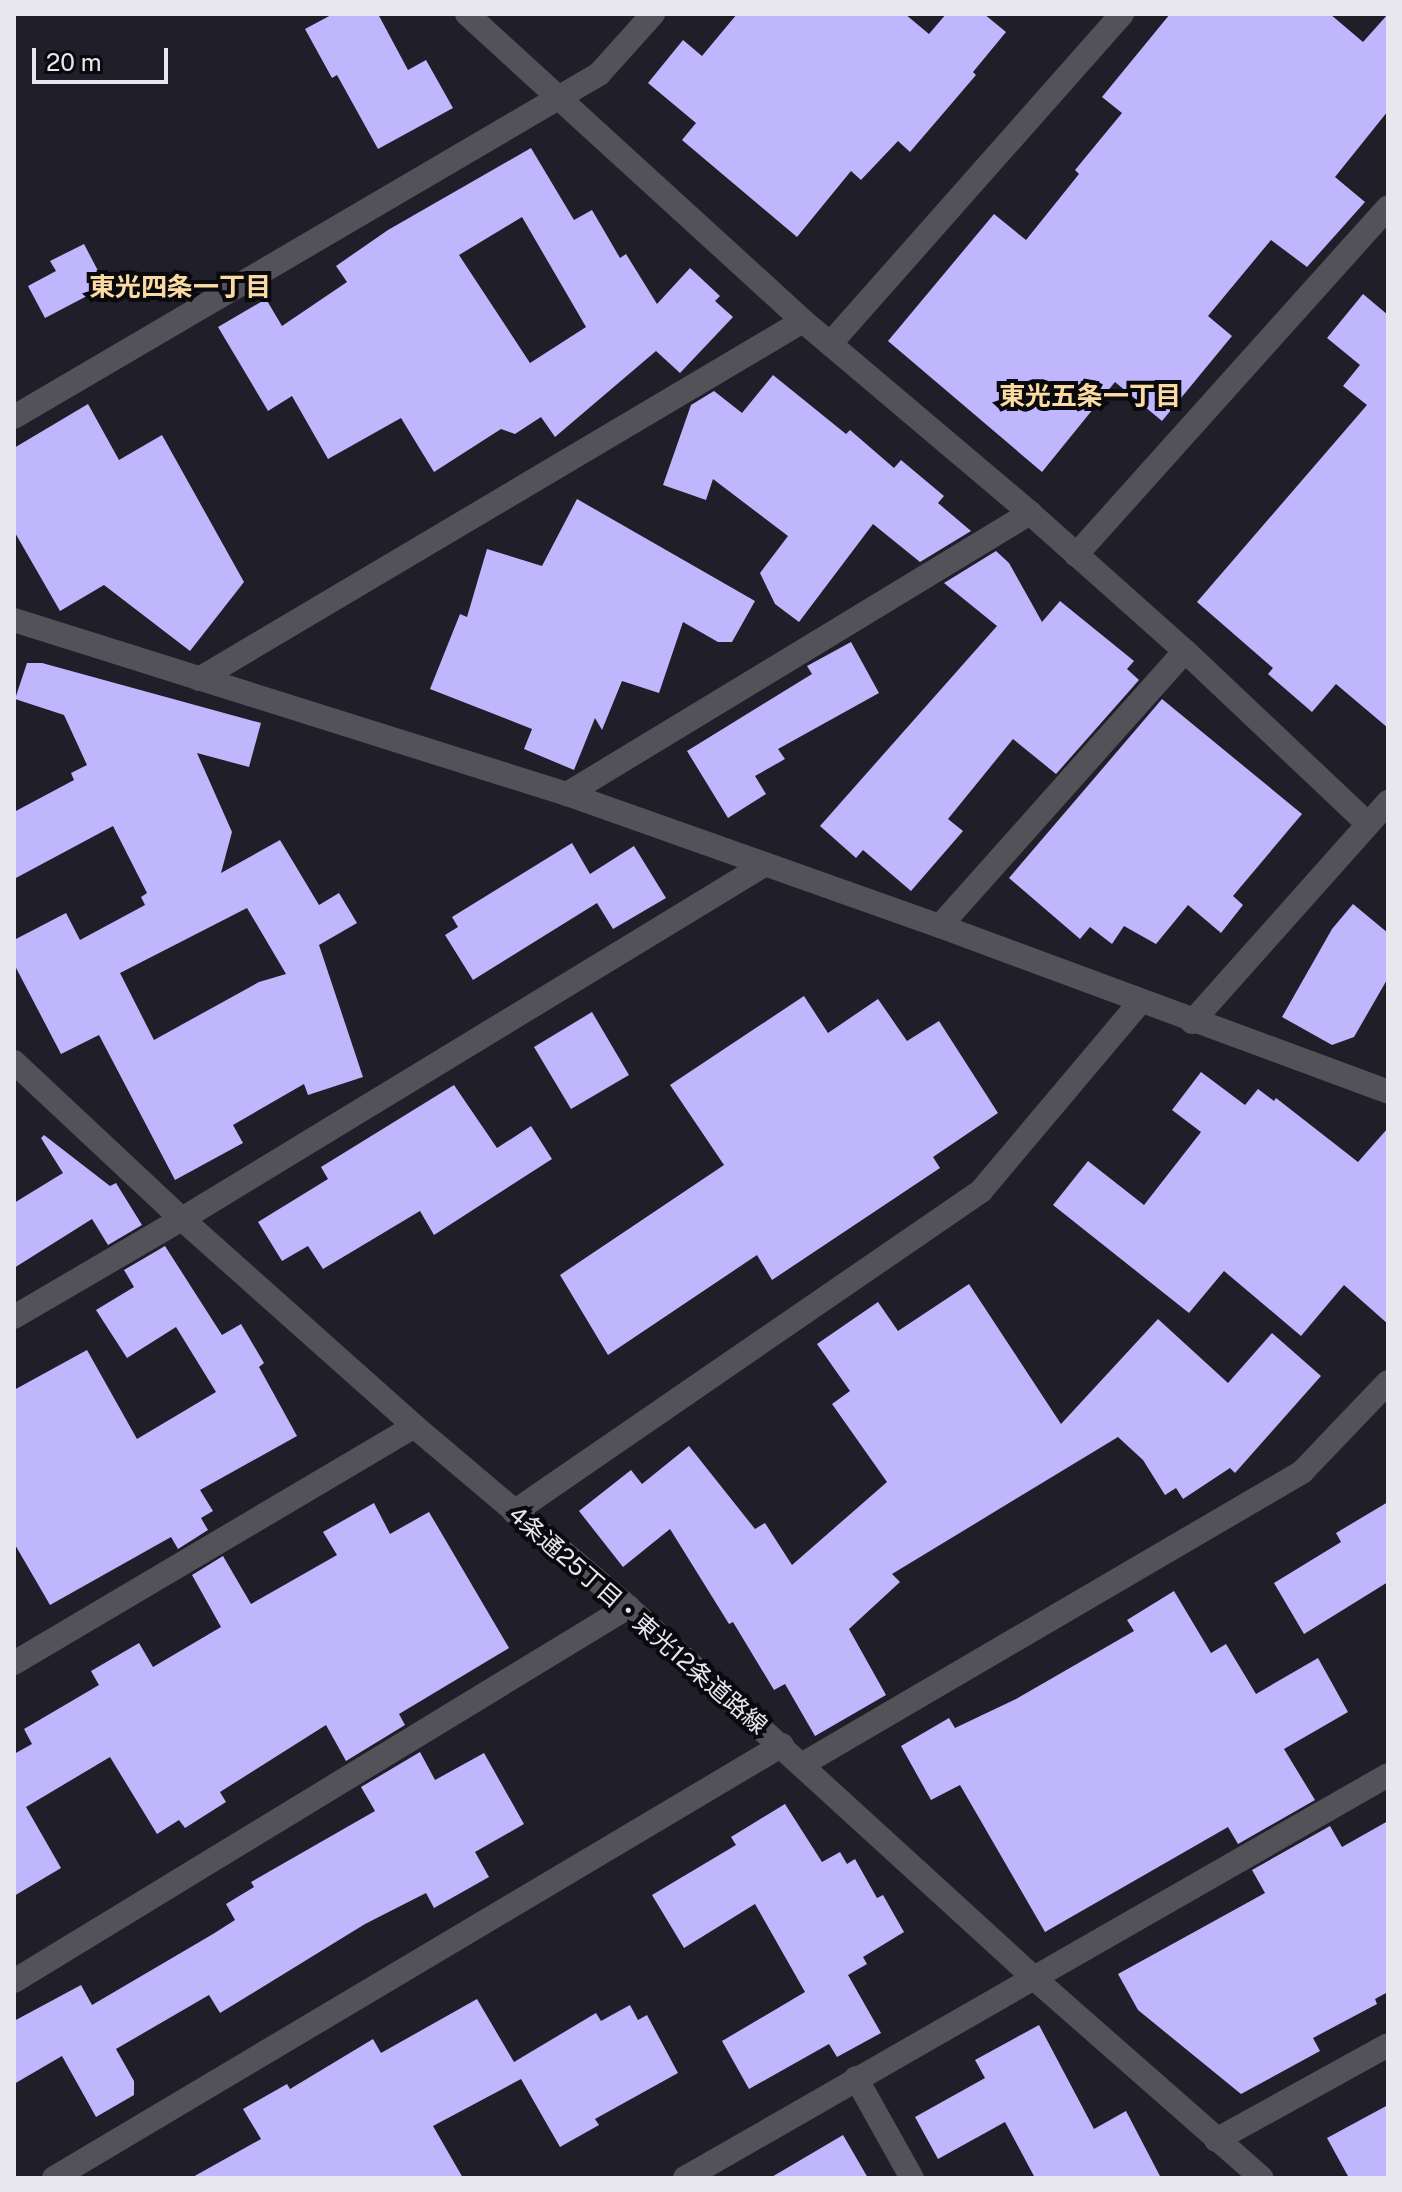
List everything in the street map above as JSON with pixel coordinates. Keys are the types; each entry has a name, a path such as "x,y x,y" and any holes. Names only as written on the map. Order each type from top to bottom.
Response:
{"street":[{"path":"467,14 803,321 1030,513 1185,651 1367,823"},
{"path":"14,417 599,74 653,14"},
{"path":"830,344 1122,14"},
{"path":"1076,555 1388,207"},
{"path":"199,679 803,321"},
{"path":"567,794 1030,513"},
{"path":"14,620 567,794 940,926 1192,1022 1388,1092"},
{"path":"940,926 1185,651"},
{"path":"1192,1022 1388,802"},
{"path":"14,1317 182,1219 764,865"},
{"path":"514,1512 981,1191 1141,1001"},
{"name":"4条通25丁目・東光12条道路線","path":"14,1062 182,1219 414,1426 628,1607 1034,1978 1262,2178"},
{"path":"803,1764 1302,1472 1388,1382"},
{"path":"14,1663 414,1426"},
{"path":"14,1981 628,1607"},
{"path":"54,2178 782,1745"},
{"path":"685,2178 1388,1775"},
{"path":"1216,2140 1388,2045"},
{"path":"856,2078 912,2178"}],"building":[{"path":"333,14 378,14 408,70 426,60 453,108 378,149 337,75 332,78 305,29"},
{"path":"737,14 905,14 929,34 946,14 984,14 1006,32 973,72 976,75 910,152 898,141 861,180 851,171 797,237 682,140 696,123 648,83 683,40 702,56"},
{"path":"1170,14 1330,14 1363,42 1388,14 1388,111 1335,177 1365,202 1307,267 1271,240 1208,316 1232,336 1162,421 1115,382 1042,472 888,341 994,214 1026,240 1079,174 1075,170 1122,113 1102,97"},
{"path":"531,148 574,220 592,210 620,258 626,254 657,304 690,268 720,296 715,301 733,317 680,373 656,351 555,437 541,417 515,434 501,429 434,472 401,418 328,459 292,396 268,411 218,327 266,299 282,326 347,282 336,266 388,230","holes":["522,217 586,327 530,363 459,255"]},
{"path":"84,244 106,286 45,318 28,286 56,271 50,261"},
{"path":"1363,294 1388,315 1388,728 1336,684 1312,712 1268,674 1273,668 1197,602 1367,405 1343,386 1360,365 1327,338"},
{"path":"773,375 846,434 850,430 894,468 901,460 944,496 938,503 971,531 920,562 873,524 799,622 775,604 760,573 788,536 713,479 706,500 663,485 691,405 714,391 742,413"},
{"path":"88,404 119,460 162,435 244,582 190,651 104,585 60,611 14,531 14,448"},
{"path":"577,499 755,601 732,642 718,642 683,622 659,693 622,681 602,730 595,718 574,770 524,749 532,729 430,689 460,614 467,617 487,549 542,566"},
{"path":"996,551 1009,563 1042,622 1060,601 1134,661 1127,669 1139,680 1056,774 1013,739 948,819 963,831 911,891 863,850 856,858 820,826 997,626 944,583"},
{"path":"851,642 879,693 778,749 785,759 755,776 766,794 728,818 687,751 812,674 807,666"},
{"path":"27,663 42,663 261,723 249,767 197,753 232,832 221,873 280,840 319,905 339,893 357,923 319,945 363,1077 308,1095 304,1084 233,1125 243,1143 175,1180 99,1035 61,1054 14,964 14,940 66,913 80,940 145,905 141,897 147,893 113,826 14,879 14,812 74,780 71,773 87,765 64,715 15,699","holes":["247,908 286,974 259,982 154,1040 120,973"]},
{"path":"1162,699 1302,814 1233,896 1243,905 1221,933 1188,905 1156,944 1124,926 1112,944 1090,927 1080,939 1009,878"},
{"path":"572,843 590,874 634,846 666,898 613,929 597,903 473,980 445,935 458,927 452,917"},
{"path":"1353,904 1388,933 1388,978 1354,1037 1332,1045 1282,1017 1332,929"},
{"path":"804,996 828,1033 878,999 907,1041 939,1021 998,1113 933,1157 940,1168 772,1280 757,1255 608,1355 560,1275 724,1165 670,1085"},
{"path":"592,1012 629,1075 571,1109 534,1047"},
{"path":"1201,1072 1245,1105 1258,1089 1274,1101 1276,1098 1358,1162 1388,1128 1388,1324 1344,1285 1301,1336 1224,1271 1189,1313 1053,1205 1088,1161 1144,1205 1201,1132 1172,1110"},
{"path":"454,1085 497,1148 531,1126 552,1159 434,1235 420,1211 323,1269 308,1246 282,1261 258,1222 328,1179 321,1167"},
{"path":"44,1135 110,1186 116,1183 142,1225 108,1245 92,1219 14,1268 14,1203 63,1173 41,1138"},
{"path":"165,1246 222,1335 241,1324 264,1363 259,1367 297,1436 200,1490 213,1511 201,1518 208,1530 178,1549 171,1537 50,1605 14,1543 14,1390 87,1350 137,1439 216,1392 176,1327 127,1358 96,1310 134,1287 124,1270"},
{"path":"969,1284 1061,1424 1158,1319 1228,1383 1272,1333 1321,1376 1235,1473 1230,1468 1183,1499 1176,1488 1165,1495 1143,1460 1118,1437 892,1574 900,1582 849,1629 886,1695 815,1736 785,1684 774,1690 733,1622 729,1624 670,1529 623,1567 579,1511 631,1470 642,1484 689,1446 755,1529 765,1523 792,1565 887,1482 832,1404 850,1391 817,1344 878,1302 898,1331"},
{"path":"1388,1502 1388,1582 1304,1634 1274,1583 1341,1542 1336,1533"},
{"path":"374,1503 390,1534 429,1512 509,1648 399,1714 405,1725 346,1761 326,1725 220,1792 226,1802 185,1828 179,1820 157,1834 110,1757 26,1807 61,1868 14,1896 14,1754 32,1744 24,1729 99,1685 91,1671 139,1643 153,1667 221,1627 192,1575 223,1556 251,1604 337,1555 323,1532"},
{"path":"1174,1591 1211,1653 1226,1644 1256,1694 1318,1658 1348,1712 1284,1749 1315,1800 1238,1844 1228,1827 1045,1932 960,1785 931,1800 901,1746 949,1718 955,1728 1016,1699 1134,1631 1127,1620"},
{"path":"420,1752 435,1780 484,1753 524,1824 475,1852 489,1877 434,1908 426,1893 365,1924 220,2013 209,1995 116,2049 134,2081 134,2095 96,2117 62,2056 14,2084 14,2021 81,1985 92,2005 235,1920 226,1904 254,1887 251,1882 375,1811 361,1787"},
{"path":"785,1804 822,1862 840,1852 847,1864 855,1859 877,1898 883,1895 904,1932 863,1957 867,1964 848,1975 881,2033 837,2057 829,2044 749,2089 722,2041 805,1992 755,1904 684,1948 652,1895 736,1845 731,1837"},
{"path":"1388,1821 1388,1992 1375,1999 1377,2004 1313,2038 1320,2051 1241,2094 1138,2010 1118,1974 1265,1893 1252,1870 1330,1826 1342,1847"},
{"path":"477,1999 514,2062 596,2013 601,2021 630,2005 638,2020 647,2015 678,2073 595,2119 599,2125 560,2147 521,2079 433,2126 463,2178 191,2178 261,2139 243,2109 287,2084 290,2089 373,2039 381,2053"},
{"path":"1039,2025 1094,2129 1126,2111 1161,2178 1035,2178 1005,2122 938,2159 915,2117 985,2078 975,2060"},
{"path":"1388,2105 1388,2178 1349,2178 1327,2138"},
{"path":"843,2135 868,2178 770,2178"}],"district":[{"name":"東光四条一丁目","path":"180,287"},
{"name":"東光五条一丁目","path":"1090,396"}]}
